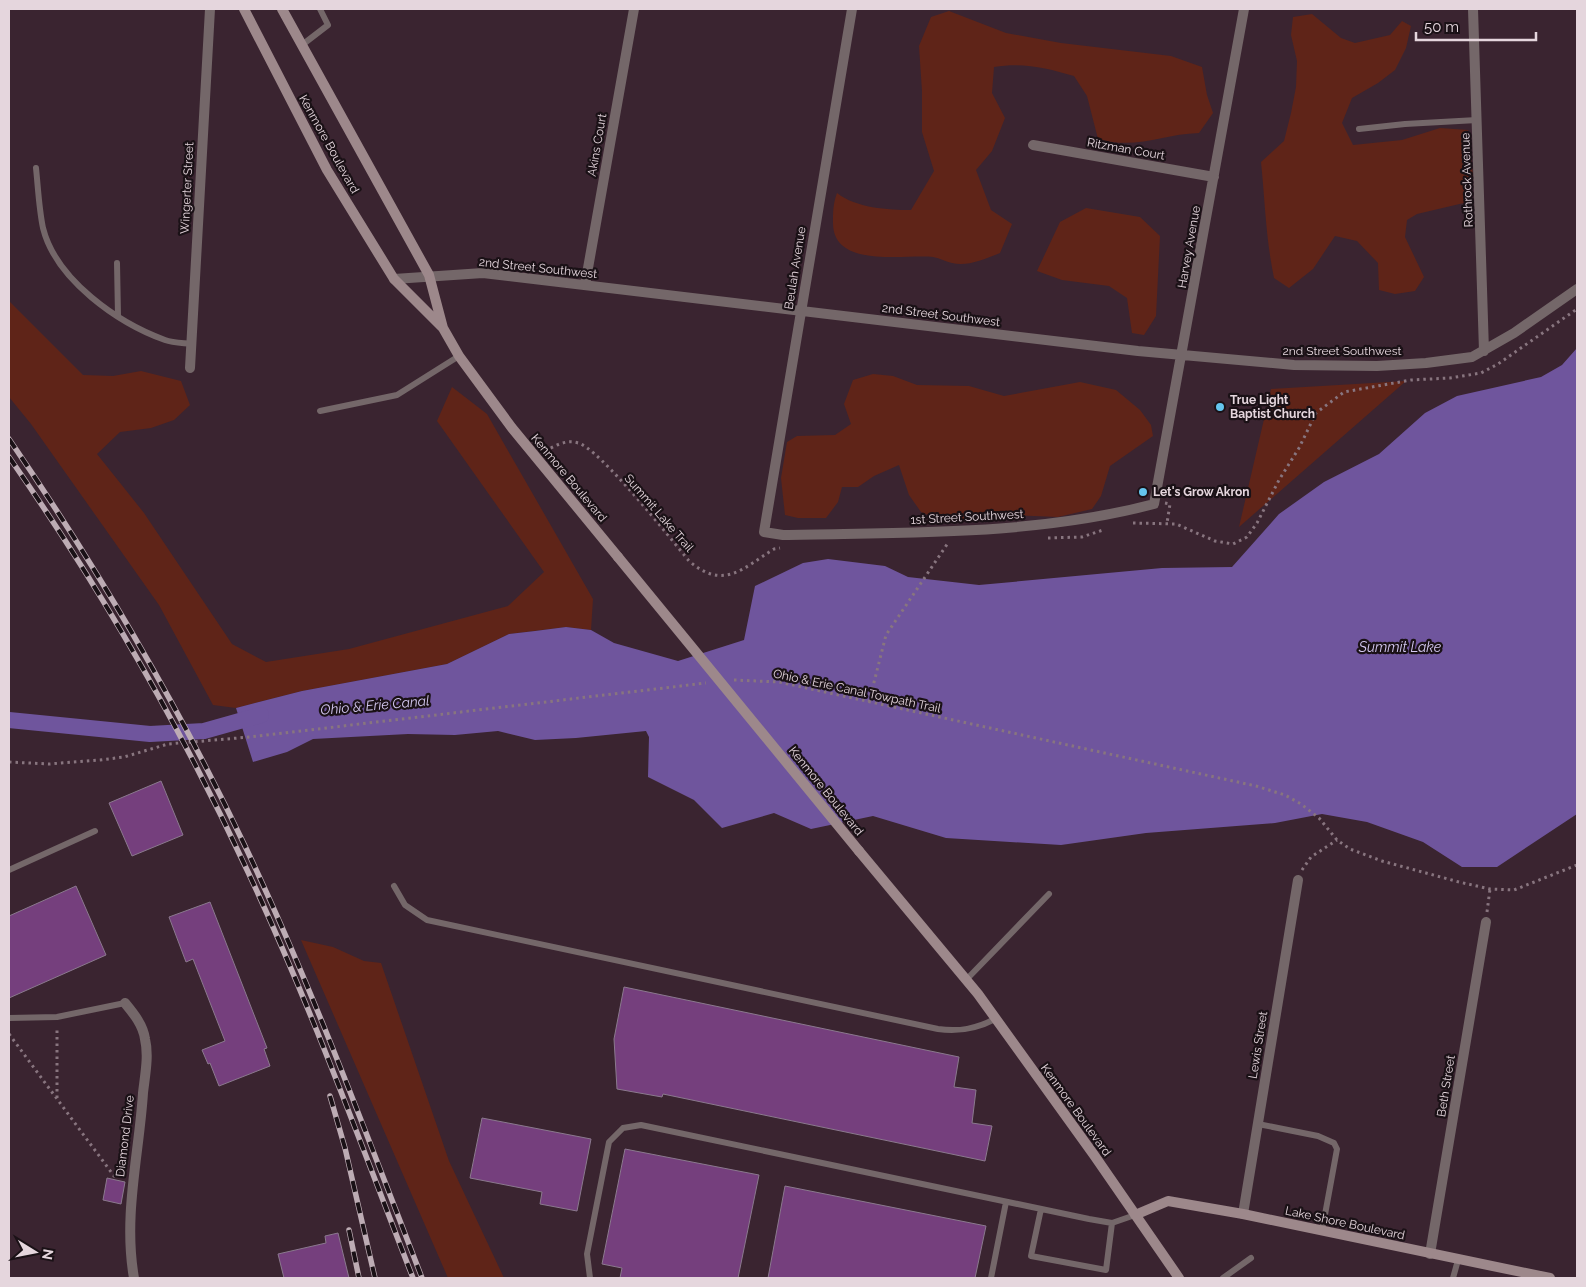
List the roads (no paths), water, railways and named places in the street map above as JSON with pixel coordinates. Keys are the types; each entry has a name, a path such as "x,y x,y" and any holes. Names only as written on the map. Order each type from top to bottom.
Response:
{"main road":[{"name":"Kenmore Boulevard","path":"244,9 327,170 394,279 443,328"},
{"name":"Kenmore Boulevard","path":"282,9 428,276 443,328 459,356 535,455 966,980 1179,1278"},
{"name":"Lake Shore Boulevard","path":"1135,1215 1168,1201 1243,1214 1550,1278"}],"street":[{"name":"Wingerter Street","path":"190,368 210,9"},
{"name":"Akins Court","path":"585,285 634,9"},
{"name":"Beulah Avenue","path":"764,532 852,9"},
{"name":"Harvey Avenue","path":"1156,490 1244,9"},
{"name":"Rothrock Avenue","path":"1474,9 1484,351"},
{"name":"Ritzman Court","path":"1033,145 1214,177"},
{"name":"2nd Street Southwest","path":"394,279 482,273 1182,355 1294,365 1377,366 1472,357 1526,325 1577,289"},
{"name":"1st Street Southwest","path":"764,532 793,535 1030,527 1103,518 1154,504 1156,490"},
{"name":"Lewis Street","path":"1243,1214 1298,880"},
{"name":"Beth Street","path":"1430,1254 1486,922"},
{"name":"Diamond Drive","path":"125,1003 142,1028 147,1052 142,1111 131,1195 130,1248 134,1278"}],"lane":[{"path":"302,45 328,25 320,9"},
{"path":"1359,129 1477,120"},
{"path":"36,168 43,229 60,264 88,296 118,316 166,341 191,344"},
{"path":"117,263 118,316"},
{"path":"320,411 397,395 459,356"},
{"path":"9,870 95,831"},
{"path":"394,886 405,905 427,920 513,940 938,1029 954,1031 971,1028 995,1019"},
{"path":"966,980 1049,894"},
{"path":"9,1018 57,1017 125,1003"},
{"path":"1258,1124 1318,1136 1334,1143 1337,1149 1322,1231"},
{"path":"590,1278 587,1254 609,1142 623,1128 642,1125 1112,1223 1135,1215"},
{"path":"991,1278 1006,1202"},
{"path":"1041,1209 1031,1256 1106,1270 1112,1223"},
{"path":"1223,1278 1252,1258"},
{"path":"1453,1278 1458,1260"}],"water":[{"name":"Summit Lake","path":"1577,348 1577,814 1497,867 1462,867 1423,842 1367,822 1322,814 1275,823 1146,833 1061,845 946,838 873,816 811,829 774,813 722,828 694,800 648,777 649,737 646,731 535,740 498,731 455,735 408,734 313,739 287,752 253,762 236,708 302,691 447,664 509,634 566,627 591,630 614,643 678,661 744,640 755,586 803,563 828,559 885,566 908,577 979,585 1162,568 1232,567 1279,514 1324,482 1379,454 1425,413 1457,396 1541,377 1562,365"}],"waterway":[{"name":"Ohio & Erie Canal","path":"9,720 150,734 204,731 261,715"}],"railway":[{"path":"9,439 74,538 135,638 219,793 270,899 316,1006 422,1278"},
{"path":"9,457 75,556 138,659 222,818 271,922 292,972 334,1074 413,1278"},
{"path":"330,1096 345,1148 375,1278"},
{"path":"349,1230 359,1278"}],"place":[{"name":"True Light Baptist Church","path":"1220,407"},
{"name":"Let's Grow Akron","path":"1143,492"}]}
